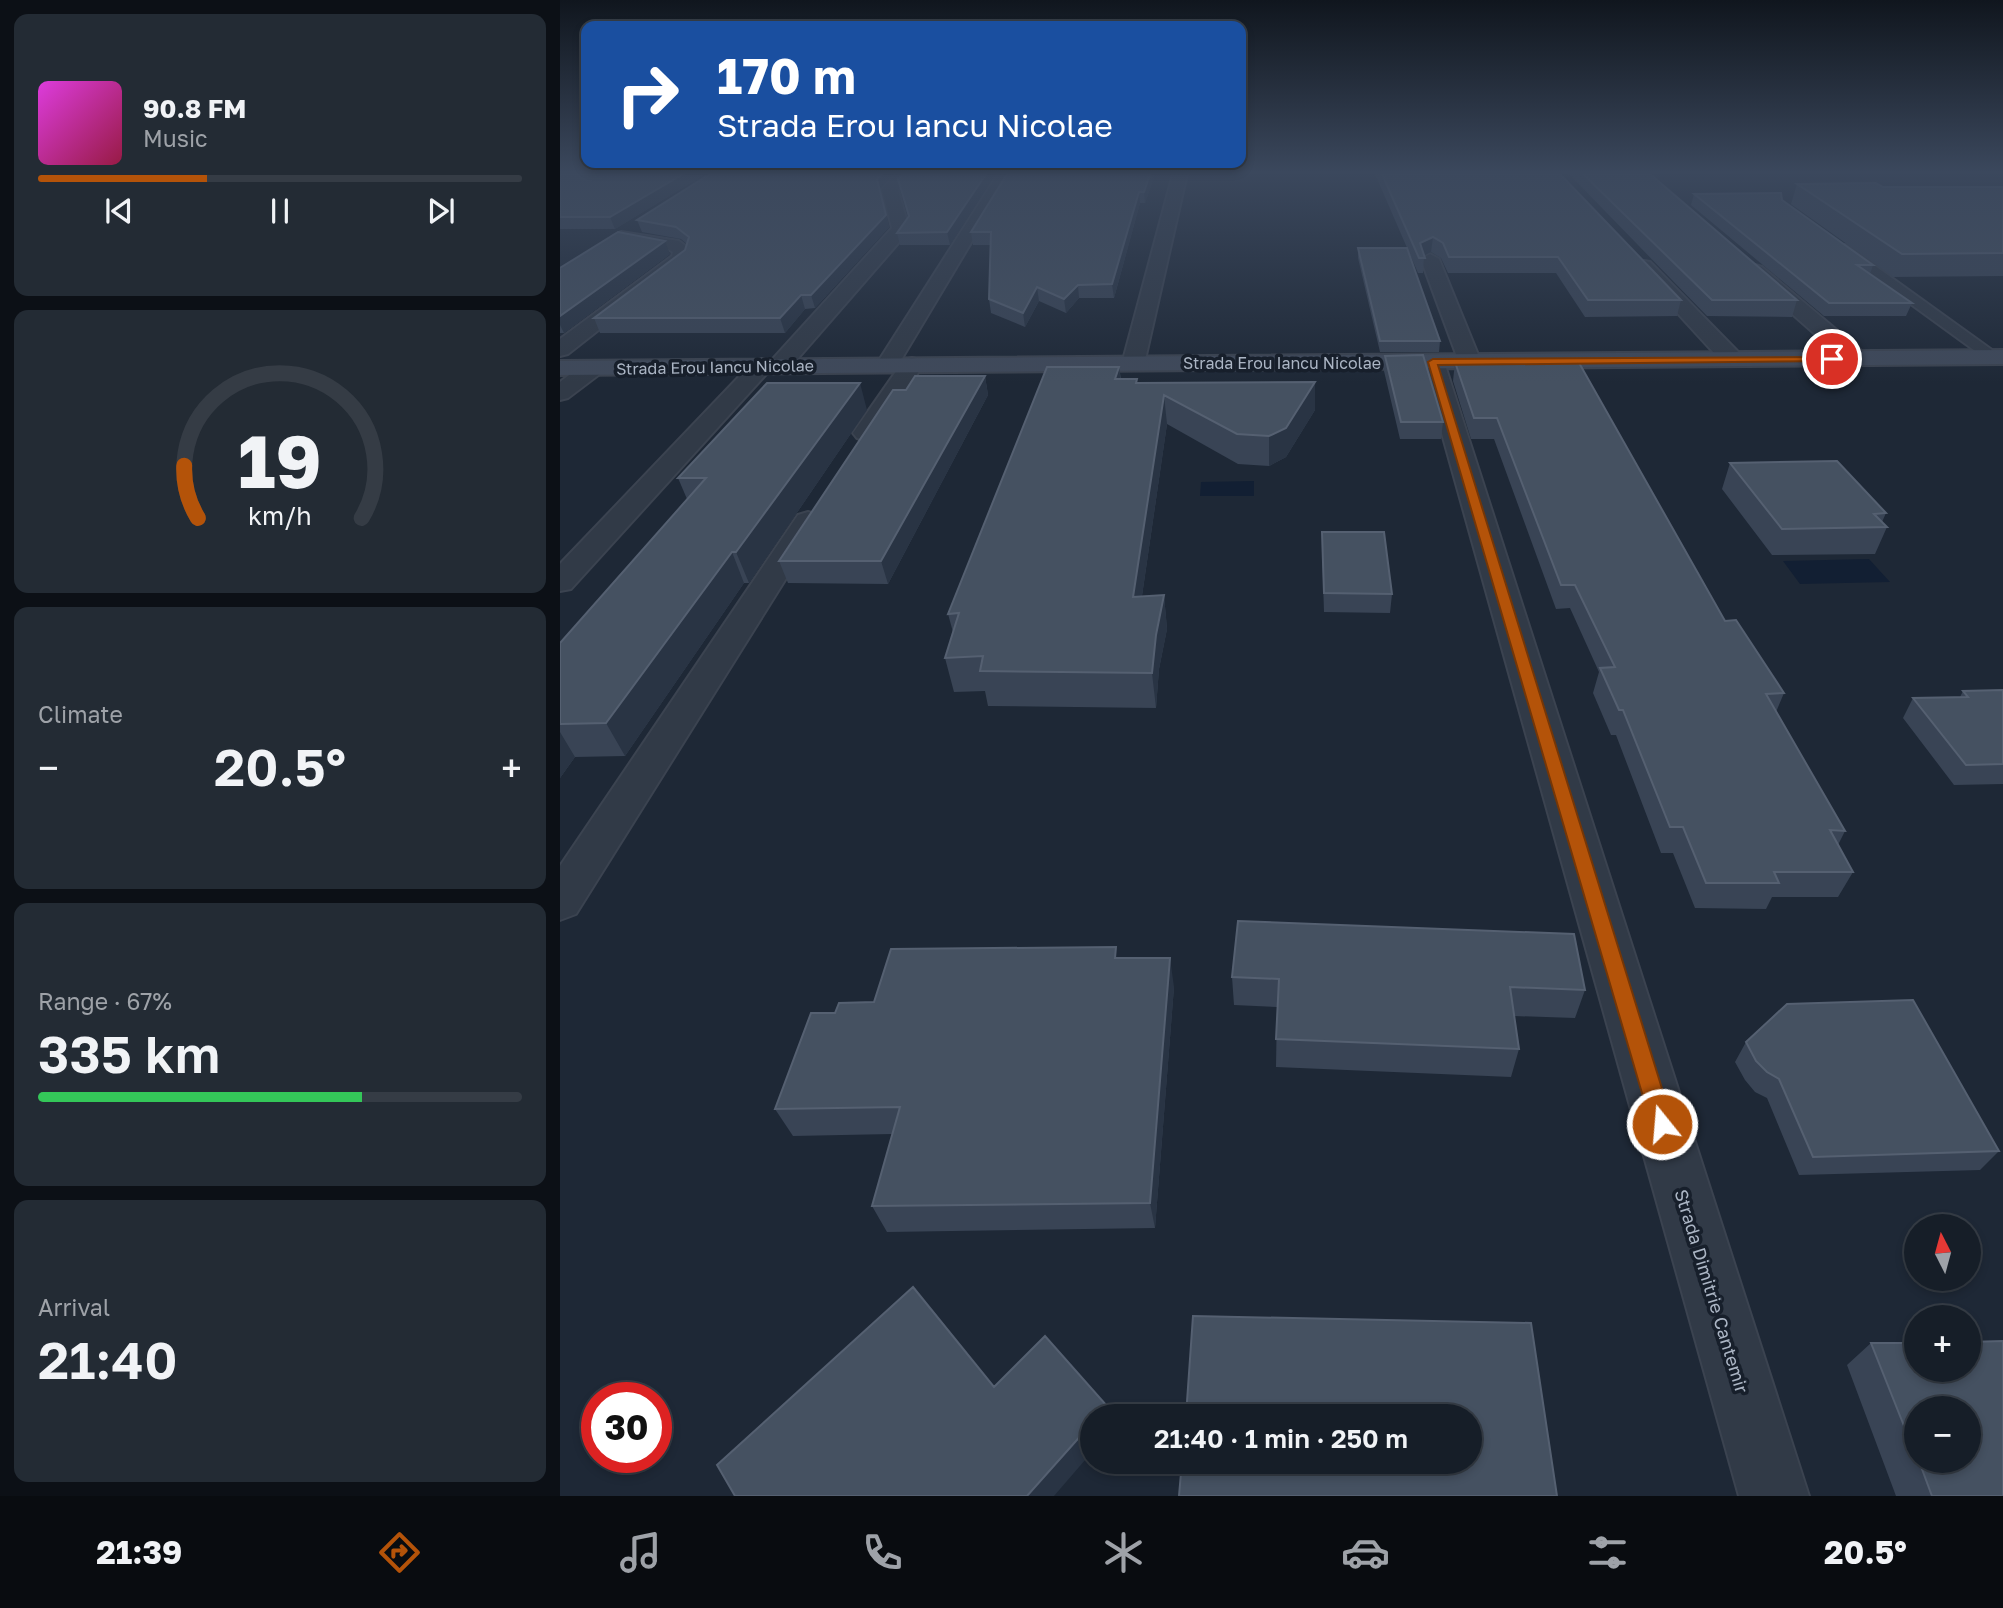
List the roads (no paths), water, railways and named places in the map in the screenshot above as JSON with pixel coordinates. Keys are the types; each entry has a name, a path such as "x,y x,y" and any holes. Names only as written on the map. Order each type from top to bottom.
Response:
{"street":[{"path":"601,249 610,244"},
{"path":"560,349 681,258 682,250 665,244"},
{"path":"560,582 887,244"},
{"path":"851,457 966,244"},
{"path":"1133,363 1163,244"},
{"path":"1629,250 1733,360"},
{"name":"Strada Dimitrie Cantemir","path":"1430,259 1451,362 1774,1496"},
{"path":"1744,262 1857,359"},
{"name":"Strada Erou Iancu Nicolae","path":"560,368 1999,358"},
{"path":"560,393 593,368"},
{"path":"560,902 828,492"}],"lane":[{"path":"1835,244 1999,358"}],"water":[{"path":"1254,481 1254,496 1200,496 1201,482"},
{"path":"1869,559 1890,582 1800,584 1783,561"}]}
